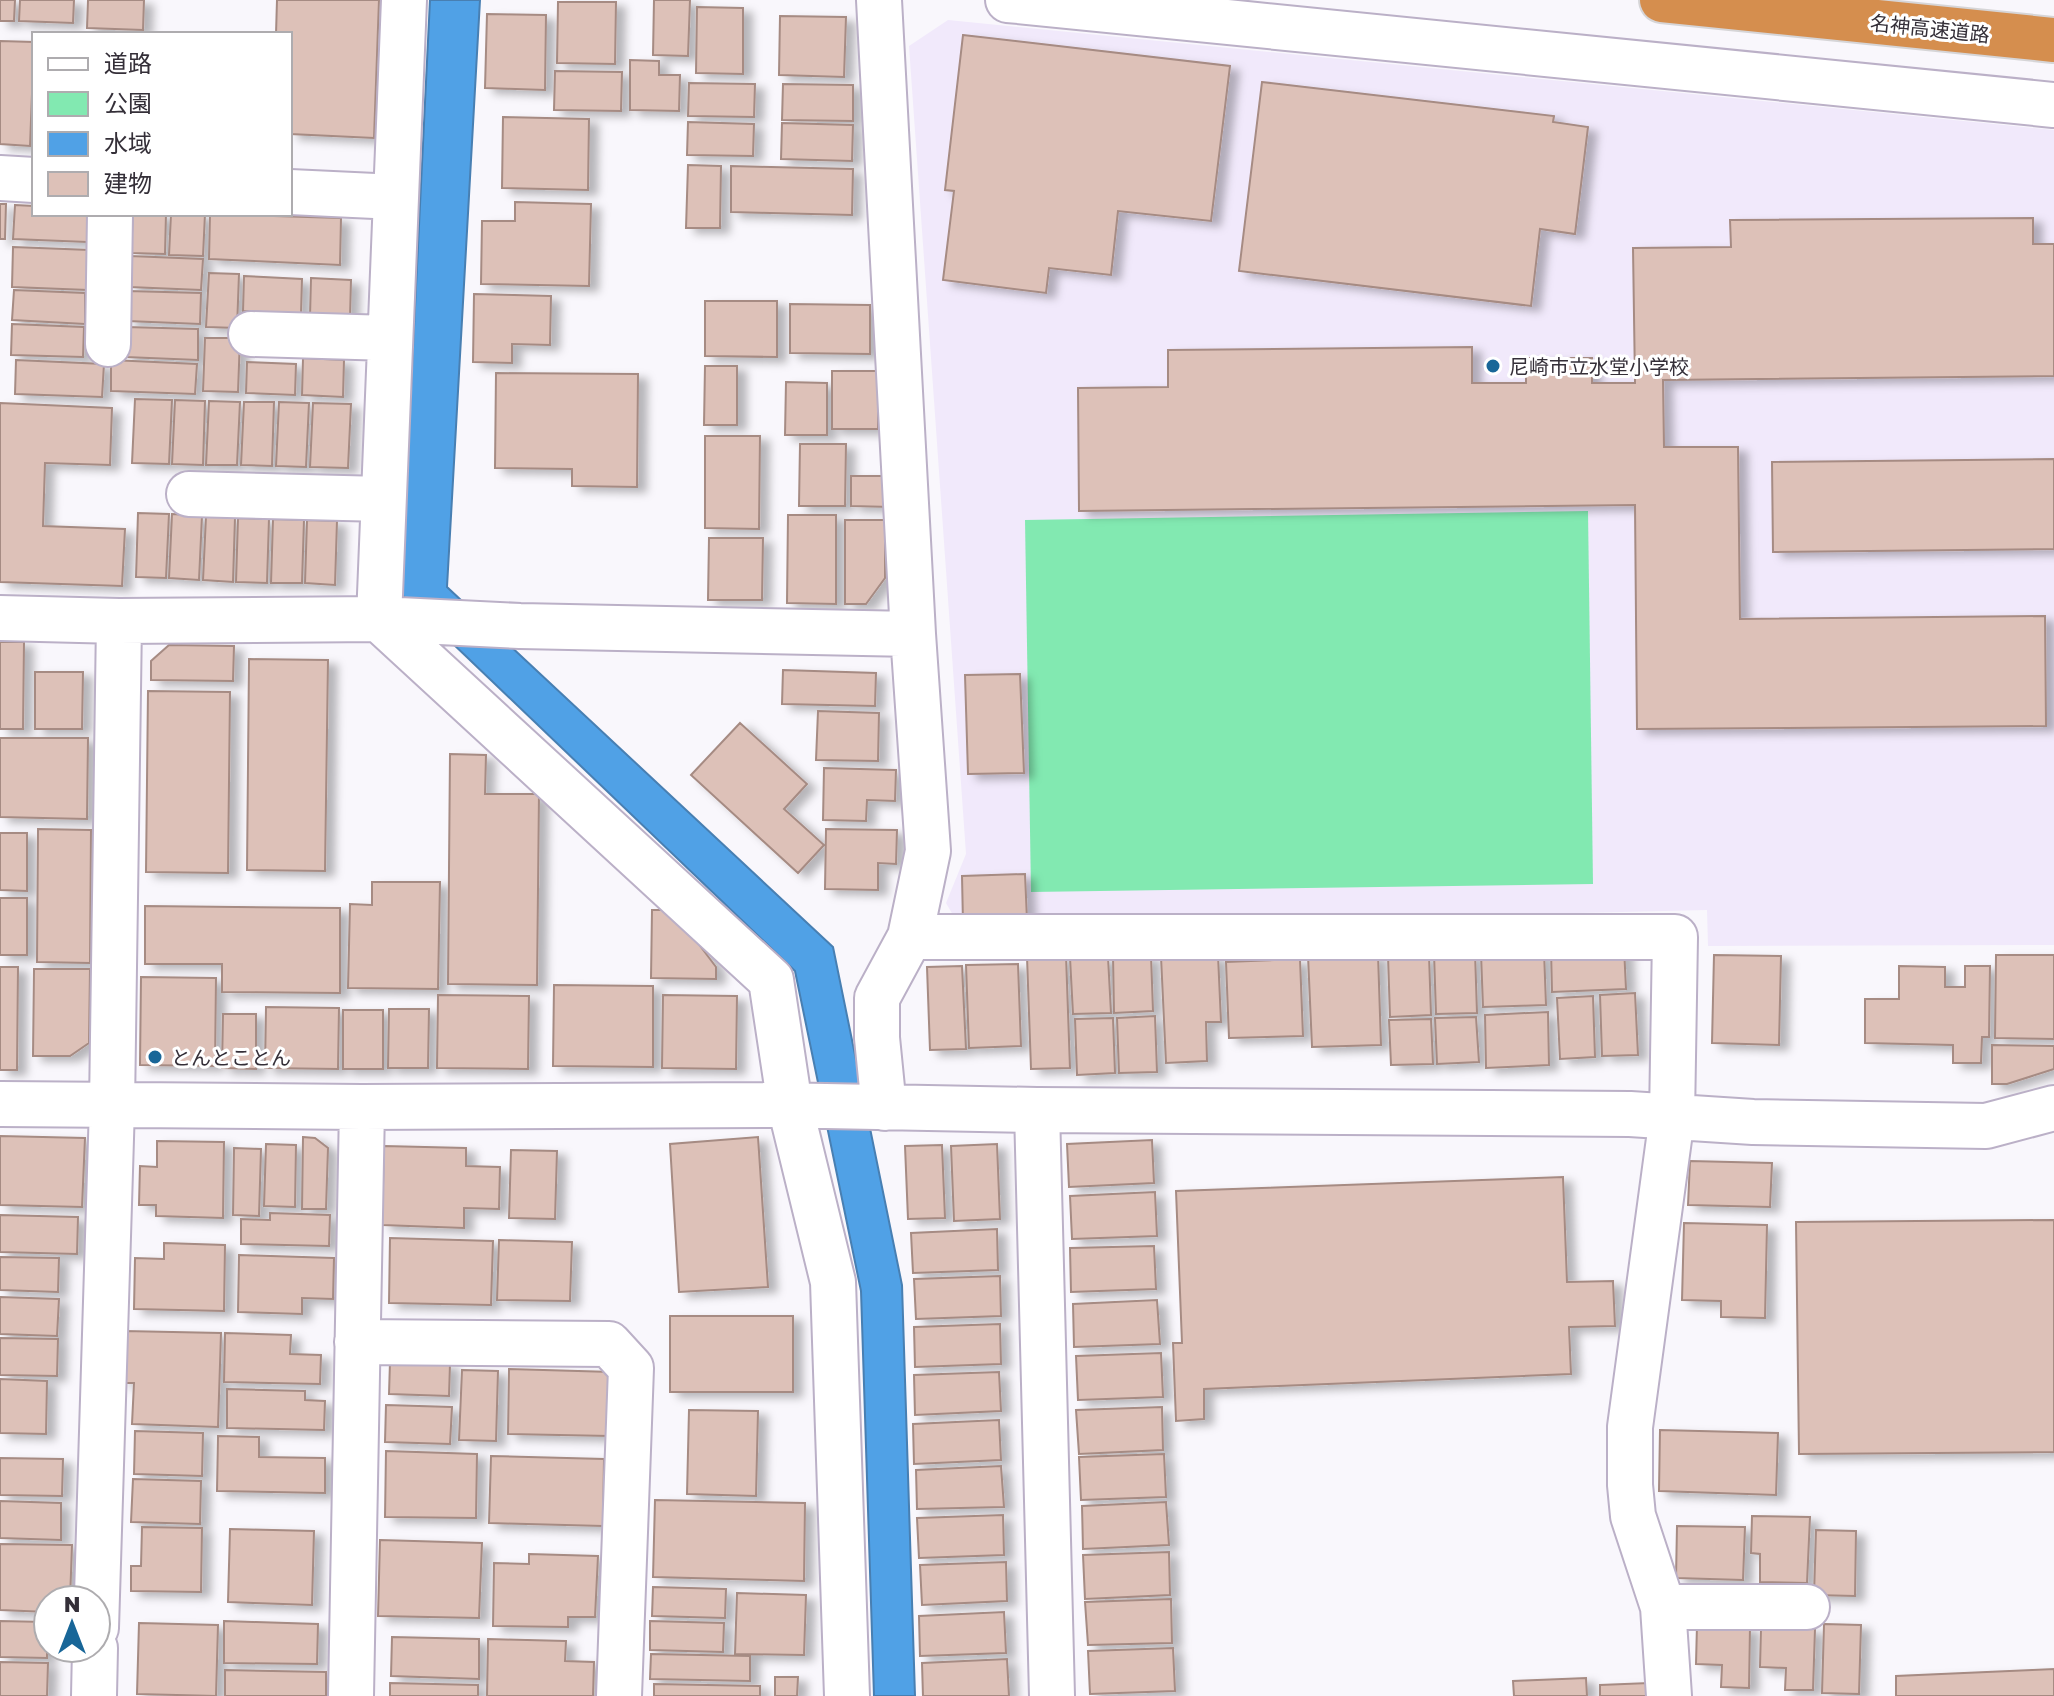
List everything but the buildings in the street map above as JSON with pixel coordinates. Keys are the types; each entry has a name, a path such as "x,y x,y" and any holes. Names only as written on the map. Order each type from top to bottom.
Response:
{"highway":[{"name":"名神高速道路","path":"1662,0 2054,40"}],"street":[{"path":"404,0 383,499 397,620 771,980 804,1106 833,1282 847,1696"},
{"path":"877,1107 877,998 910,937 928,851 913,634 879,0"},
{"path":"1008,0 1143,7 2054,105"},
{"path":"0,178 32,180"},
{"path":"292,192 396,197"},
{"path":"108,344 110,216"},
{"path":"251,334 390,338"},
{"path":"189,494 383,499"},
{"path":"0,618 119,621 397,620 520,626 913,634"},
{"path":"97,1584 112,1106 119,621"},
{"path":"910,937 1675,937 1672,1117 1630,1427 1633,1516 1663,1607 1669,1696"},
{"path":"0,1104 804,1106 1630,1114 1753,1122 1986,1126 2054,1108"},
{"path":"351,1696 362,1107"},
{"path":"1037,1110 1052,1696"},
{"path":"357,1342 609,1344 631,1368 619,1696"},
{"path":"1663,1607 1807,1607"},
{"path":"94,1696 95,1664"}],"shaded area":[{"name":"尼崎市立水堂小学校","path":"948,20 2054,130 2054,945 1708,946 1707,910 960,927 946,903 966,854 909,46"}],"green space":[{"path":"1588,511 1593,884 1031,892 1025,520"}],"water":[{"path":"430,0 480,0 447,587 833,947 902,1285 915,1696 874,1696 861,1291 795,971 401,594"}],"place":[{"name":"尼崎市立水堂小学校","path":"1493,366"},
{"name":"とんとことん","path":"155,1057"}]}
